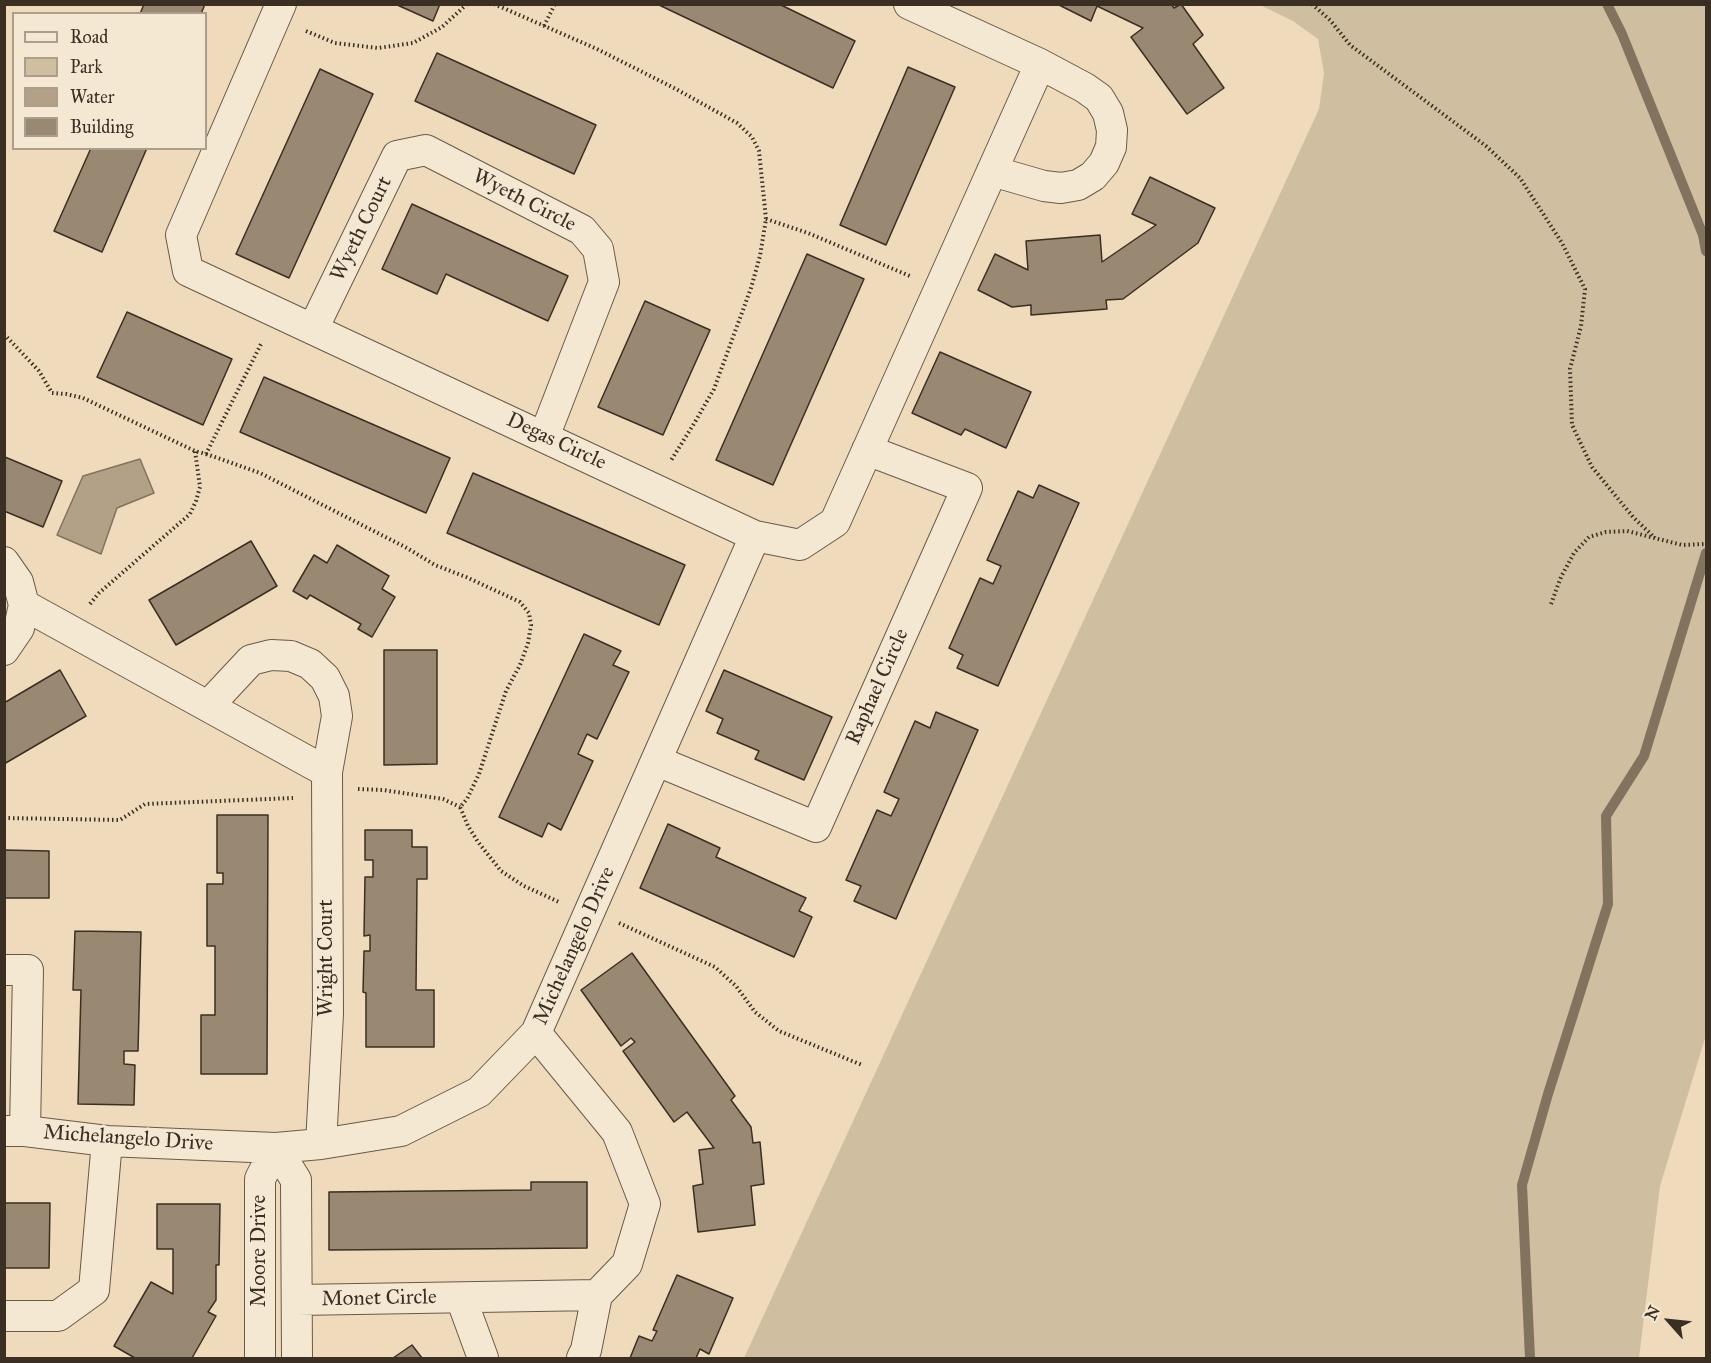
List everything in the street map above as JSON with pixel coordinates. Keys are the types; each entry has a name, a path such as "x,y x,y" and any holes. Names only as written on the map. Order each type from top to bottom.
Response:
{"street":[{"path":"909,4 1040,64 1085,88 1099,98 1108,113 1112,130 1111,147 1104,163 1093,176 1078,185 1061,188 1044,186 992,171"},
{"name":"Degas Circle","path":"278,11 181,235 189,271 755,536 800,545 836,522 1040,64"},
{"name":"Wyeth Court","path":"313,329 397,156 426,150"},
{"name":"Wyeth Circle","path":"426,150 582,230 598,249 604,282 544,437"},
{"name":"Raphael Circle","path":"657,761 816,827 967,488 867,450"},
{"name":"Michelangelo Drive","path":"15,1131 107,1141 276,1148 321,1144 401,1131 479,1092 536,1033 755,536"},
{"path":"4,562 18,582 24,605 20,628 4,651"},
{"path":"24,605 208,706 327,785"},
{"name":"Wright Court","path":"208,706 251,660 271,655 291,656 310,664 325,678 334,696 337,716 327,785 328,1014 321,1144"},
{"path":"4,970 28,970 15,1131"},
{"path":"536,1033 617,1132 645,1204 627,1264 597,1295 586,1350 582,1359"},
{"path":"4,1316 58,1316 94,1290 107,1141"},
{"name":"Moore Drive","path":"276,1148 296,1180 297,1359"},
{"name":"Moore Drive","path":"260,1359 260,1179 276,1148"},
{"name":"Monet Circle","path":"297,1300 597,1295"},
{"name":"Monet Circle","path":"462,1298 483,1359"}],"path":[{"path":"278,11 335,43 378,48 413,43 442,27 467,4"},
{"path":"494,4 597,49 676,89 737,123 752,138 759,151 766,219 760,256 751,288 714,389 696,422 653,488"},
{"path":"544,26 555,4"},
{"path":"1312,4 1330,20 1350,45 1486,146 1520,178 1562,243 1585,289 1581,326 1570,369 1572,425 1592,467 1633,517 1655,538"},
{"path":"766,219 808,233 939,289"},
{"path":"206,454 277,312"},
{"path":"4,334 39,371 52,393 83,398 195,451 276,481 407,548 435,565 520,602 529,613 531,625 528,643 520,665 506,691 479,774 467,799 460,807"},
{"path":"73,632 87,607 99,593 190,514 200,487 195,451"},
{"path":"1551,604 1561,577 1574,554 1589,537 1606,532 1627,531 1682,545 1707,544"},
{"path":"4,818 120,820 146,804 273,798 327,785 383,789 443,799 460,807 468,826 491,860 501,871 524,886 715,967 736,986 755,1012 779,1030 862,1065"}],"green space":[{"path":"1260,5 1706,5 1706,1035 1660,1186 1639,1358 744,1358 1319,109 1324,73 1318,39 1293,21"}],"water":[{"path":"140,459 154,493 117,508 101,554 57,535 83,476"}],"building":[{"path":"144,4 205,4 202,12 141,12"},
{"path":"395,4 440,4 433,21"},
{"path":"657,4 779,4 855,41 833,88"},
{"path":"1057,4 1171,4 1174,8 1181,4 1203,35 1193,44 1224,88 1187,114 1131,37 1143,28 1097,6 1091,21"},
{"path":"437,53 596,125 574,174 415,101"},
{"path":"908,67 955,87 886,245 840,225"},
{"path":"320,69 373,94 289,278 236,254"},
{"path":"90,150 146,150 102,252 54,231"},
{"path":"1150,177 1215,208 1198,243 1123,299 1106,300 1107,309 1031,315 1031,305 1012,307 978,290 995,254 1028,270 1026,241 1100,235 1102,262 1156,225 1132,214"},
{"path":"412,204 568,276 548,321 446,274 437,294 382,269"},
{"path":"807,254 864,279 773,485 716,460"},
{"path":"645,301 710,330 663,435 598,407"},
{"path":"127,312 232,359 203,425 97,377"},
{"path":"940,352 1031,392 1006,448 965,429 961,435 912,413"},
{"path":"264,377 450,458 426,513 240,432"},
{"path":"5,457 62,481 43,527 4,511"},
{"path":"473,473 685,565 659,625 447,533"},
{"path":"1039,485 1079,503 998,686 957,668 963,655 949,648 980,578 993,584 1001,566 987,560 1018,491 1033,498"},
{"path":"251,541 277,586 176,645 149,600"},
{"path":"337,545 389,576 382,589 395,597 372,637 358,629 361,624 310,595 307,599 293,591 314,555 327,563"},
{"path":"584,634 621,651 613,665 629,672 597,739 587,734 578,754 593,761 561,830 548,823 542,837 499,817"},
{"path":"384,650 437,650 437,764 384,765"},
{"path":"60,670 86,716 4,764 4,703"},
{"path":"724,670 832,717 804,780 755,759 759,751 717,733 723,719 706,711"},
{"path":"936,712 978,730 896,919 854,901 861,886 846,880 877,810 891,816 899,799 884,792 915,721 930,728"},
{"path":"217,815 268,815 267,1074 201,1074 201,1015 215,1015 215,946 207,946 207,884 223,884 223,873 217,873"},
{"path":"668,824 720,848 716,857 806,898 799,911 812,917 794,957 640,888"},
{"path":"365,830 412,830 412,847 427,847 427,879 417,879 416,990 434,990 434,1047 366,1047 366,993 363,992 364,951 370,951 370,935 364,936 365,877 373,877 373,860 365,860"},
{"path":"4,850 49,851 49,898 4,898"},
{"path":"75,931 141,932 138,1051 124,1051 124,1064 135,1065 134,1105 78,1104 81,990 73,990"},
{"path":"632,953 735,1096 731,1100 751,1127 753,1143 760,1142 764,1184 751,1186 755,1225 698,1232 693,1186 703,1184 699,1150 714,1148 687,1112 674,1122 623,1051 635,1042 631,1038 621,1046 581,990"},
{"path":"531,1182 587,1182 587,1248 329,1250 329,1192 531,1190"},
{"path":"4,1203 50,1203 49,1268 4,1268"},
{"path":"157,1204 220,1204 216,1300 208,1312 216,1316 192,1358 135,1358 114,1346 151,1282 173,1294 173,1249 157,1249"},
{"path":"677,1275 733,1298 709,1354 700,1349 696,1358 630,1358 639,1336 652,1341 657,1331 653,1330"},
{"path":"412,1345 422,1358 393,1358"}],"waterway":[{"path":"1607,4 1622,34 1703,235 1706,251"},
{"path":"1530,1358 1522,1185 1608,904 1606,816 1644,756 1706,553"}]}
